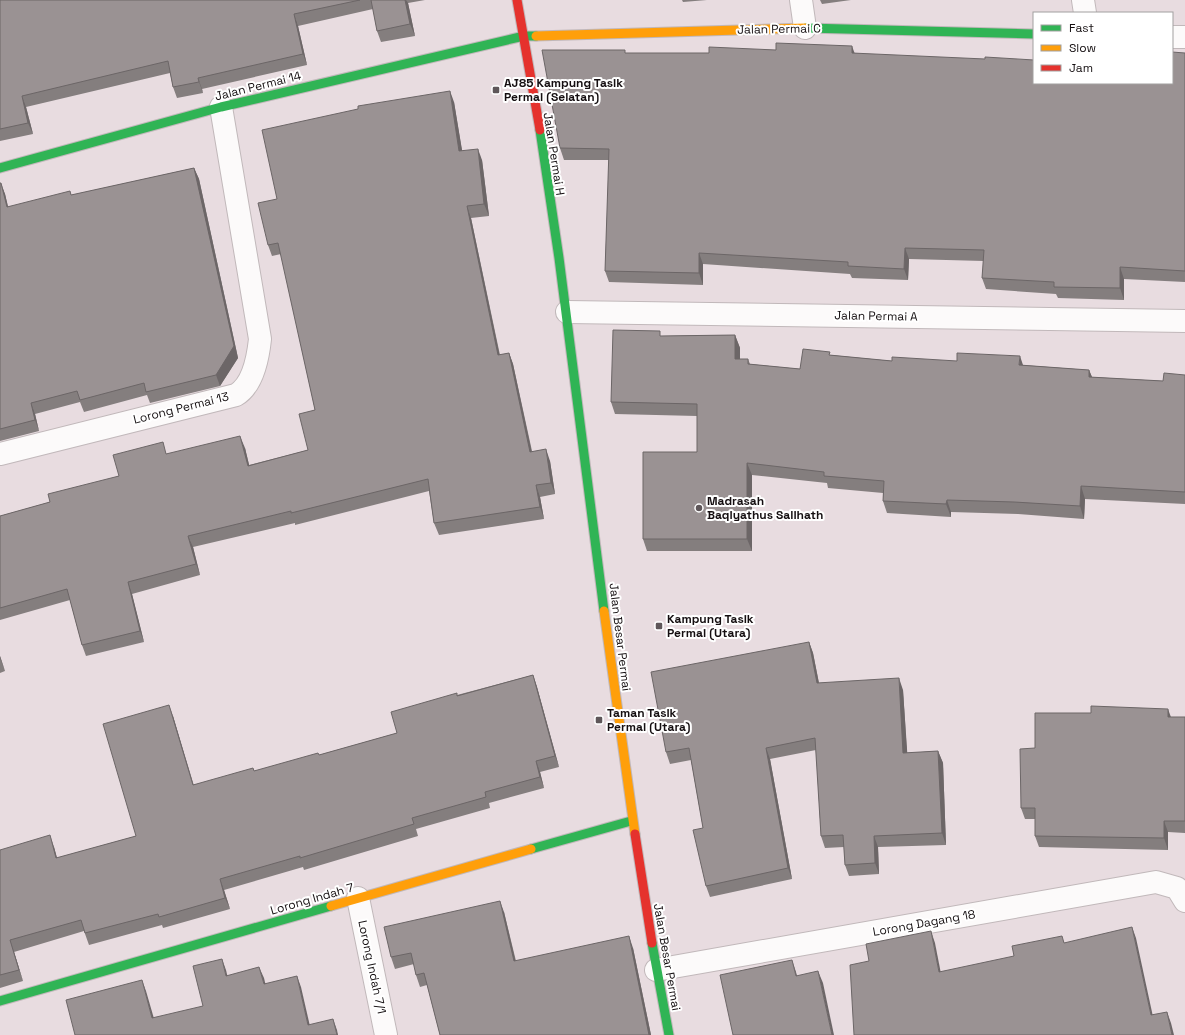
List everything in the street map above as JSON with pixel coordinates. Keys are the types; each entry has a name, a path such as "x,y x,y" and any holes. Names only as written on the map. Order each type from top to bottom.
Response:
{"street":[{"name":"Jalan Permai H","path":"517,0 524,36 567,312"},
{"path":"801,0 805,28"},
{"path":"1083,0 1085,12"},
{"name":"Jalan Permai C","path":"524,36 805,28 1033,34"},
{"name":"Jalan Permai 14","path":"0,168 221,107 524,36"},
{"path":"1173,37 1185,37"},
{"name":"Lorong Permai 13","path":"0,454 236,395 242,391 256,364 260,339 221,107"},
{"name":"Jalan Permai A","path":"567,312 1185,320"},
{"name":"Jalan Besar Permai","path":"567,312 631,821 656,970 669,1035"},
{"name":"Lorong Indah 7","path":"0,1001 631,821"},
{"name":"Lorong Dagang 18","path":"656,970 1156,882 1177,888 1185,901"},
{"name":"Lorong Indah 7/1","path":"358,898 386,1035"}],"building":[{"path":"0,0 360,0 294,14 303,54 198,78 199,82 173,87 168,61 22,96 28,123 0,129"},
{"path":"371,0 405,0 410,24 377,31"},
{"path":"776,43 852,46 852,53 1033,60 1033,84 1173,84 1173,52 1185,53 1185,271 1120,267 1120,288 1054,287 1054,282 982,278 984,250 905,248 904,269 848,266 848,262 699,253 699,273 605,271 609,149 560,148 542,50 625,50 625,53 709,53 709,47 776,50"},
{"path":"450,91 459,151 478,149 484,204 467,206 498,355 509,353 530,452 546,449 551,483 536,485 540,507 434,523 428,479 291,513 291,511 188,536 196,564 128,582 140,631 82,645 67,589 0,608 0,516 50,502 48,494 119,476 113,455 163,442 166,454 240,436 248,466 308,450 299,414 315,410 278,243 268,245 258,203 277,199 262,130 358,109 358,106"},
{"path":"194,168 234,346 216,375 146,392 144,383 80,400 77,391 31,403 35,420 0,429 0,183 7,207 70,191 71,195"},
{"path":"613,330 660,331 660,336 735,335 735,359 748,359 748,364 800,369 803,349 830,352 829,355 892,361 892,357 957,361 957,353 1020,356 1019,365 1089,370 1089,377 1163,381 1164,373 1185,375 1185,492 1081,486 1080,506 947,500 946,504 883,501 884,481 824,476 824,472 747,463 747,539 643,539 643,452 697,452 697,404 611,402"},
{"path":"809,642 817,683 899,678 903,753 938,751 942,833 874,836 875,863 845,865 843,835 821,836 815,738 766,748 788,868 706,886 693,830 703,828 689,748 666,752 651,672"},
{"path":"533,675 555,756 536,761 540,777 485,792 486,797 412,818 414,824 300,858 300,856 220,879 225,898 159,917 158,914 85,933 81,920 10,940 19,970 0,975 0,850 50,835 56,858 136,836 103,724 169,705 193,785 253,768 254,771 318,753 319,755 397,733 391,712 457,693 457,696"},
{"path":"1091,706 1168,709 1168,717 1185,717 1185,821 1164,821 1164,838 1035,836 1035,808 1021,808 1020,749 1035,748 1035,713 1091,713"},
{"path":"500,901 514,961 629,936 649,1035 440,1035 424,973 416,975 411,953 391,957 384,927"},
{"path":"1132,927 1151,1015 1167,1012 1172,1035 854,1035 850,965 869,961 866,944 931,931 939,972 1014,956 1012,946 1062,936 1064,943"},
{"path":"222,959 226,976 259,967 264,984 297,976 308,1025 333,1019 337,1035 75,1035 66,1000 142,980 152,1018 203,1006 193,966"},
{"path":"792,960 796,976 818,971 832,1035 733,1035 720,975"}],"traffic: fast":[{"path":"806,28 1033,34"},
{"path":"0,168 221,107 524,36 536,36"},
{"path":"540,130 559,258 604,611"},
{"path":"531,849 631,821"},
{"path":"0,1001 331,906"},
{"path":"652,943 669,1035"}],"traffic: slow":[{"path":"536,36 806,28"},
{"path":"604,611 635,834"},
{"path":"331,906 531,849"}],"traffic: jam":[{"path":"517,0 540,130"},
{"path":"635,834 652,943"}],"place":[{"name":"AJ85 Kampung Tasik Permai (Selatan)","path":"496,90"},
{"name":"Madrasah Baqiyathus Salihath","path":"699,508"},
{"name":"Kampung Tasik Permai (Utara)","path":"659,626"},
{"name":"Taman Tasik Permai (Utara)","path":"599,720"}]}
